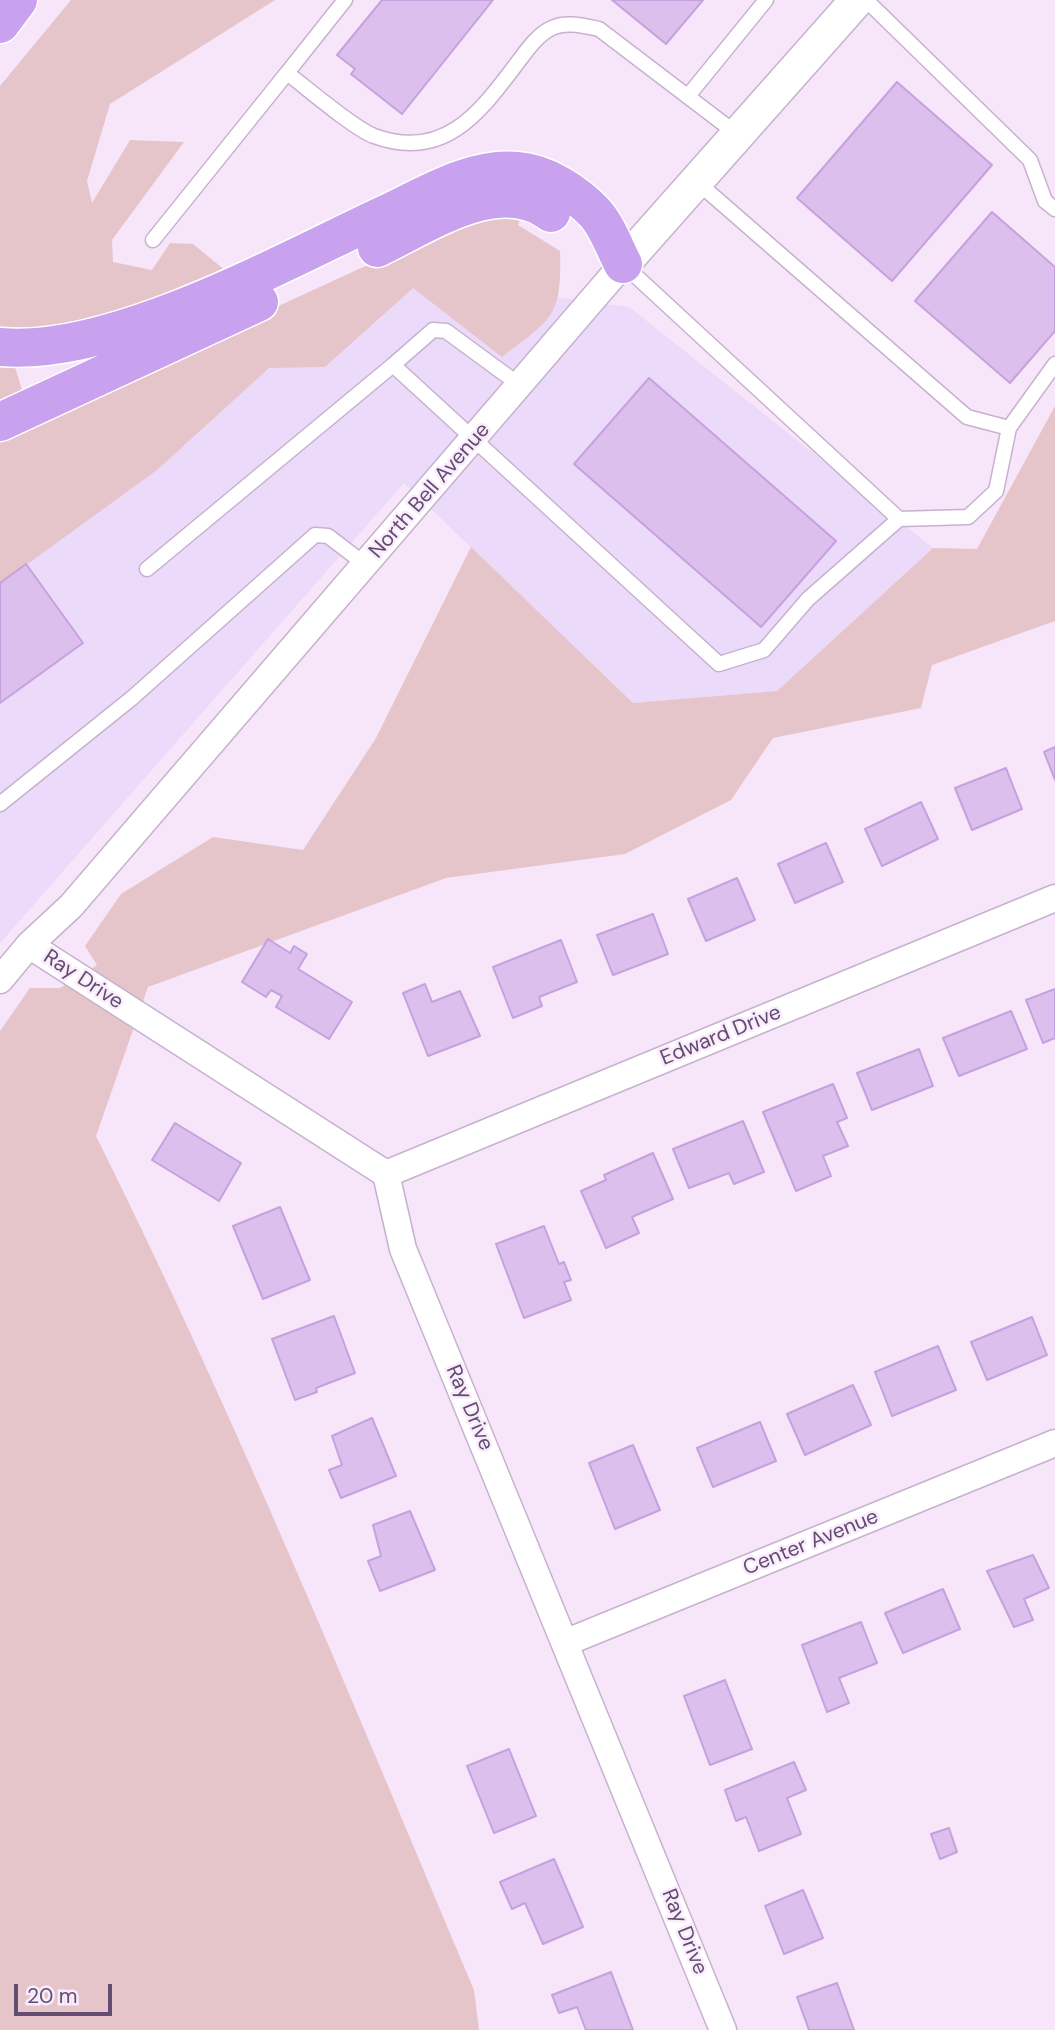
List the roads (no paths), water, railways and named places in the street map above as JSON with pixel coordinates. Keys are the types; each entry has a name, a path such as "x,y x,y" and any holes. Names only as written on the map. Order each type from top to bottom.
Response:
{"highway":[{"path":"0,24 18,0"},
{"path":"0,347 63,342 146,321 205,298 448,185 485,173 531,173 561,186 597,214 623,264"},
{"path":"0,422 475,204 504,198 535,202 623,264"}],"street":[{"name":"North Bell Avenue","path":"0,980 29,945 71,906 475,440 623,264 857,0"},
{"name":"Edward Drive","path":"386,1174 1055,898"},
{"name":"Ray Drive","path":"29,945 386,1174 403,1250 567,1642 723,2030"},
{"name":"Center Avenue","path":"567,1642 1055,1443"}],"lane":[{"path":"153,240 345,0"},
{"path":"688,96 766,0"},
{"path":"866,0 1030,160 1045,201 1055,209"},
{"path":"287,74 372,135 402,142 431,139 457,130 480,113 532,44 552,28 577,24 599,29 737,134"},
{"path":"696,181 967,416 1009,428"},
{"path":"623,264 899,519"},
{"path":"147,569 433,330 446,331 521,386"},
{"path":"393,365 719,664 765,650 807,599 899,519 968,517 996,491 1009,428 1055,364"},
{"path":"0,804 132,698 315,535 328,536 366,565"}]}
